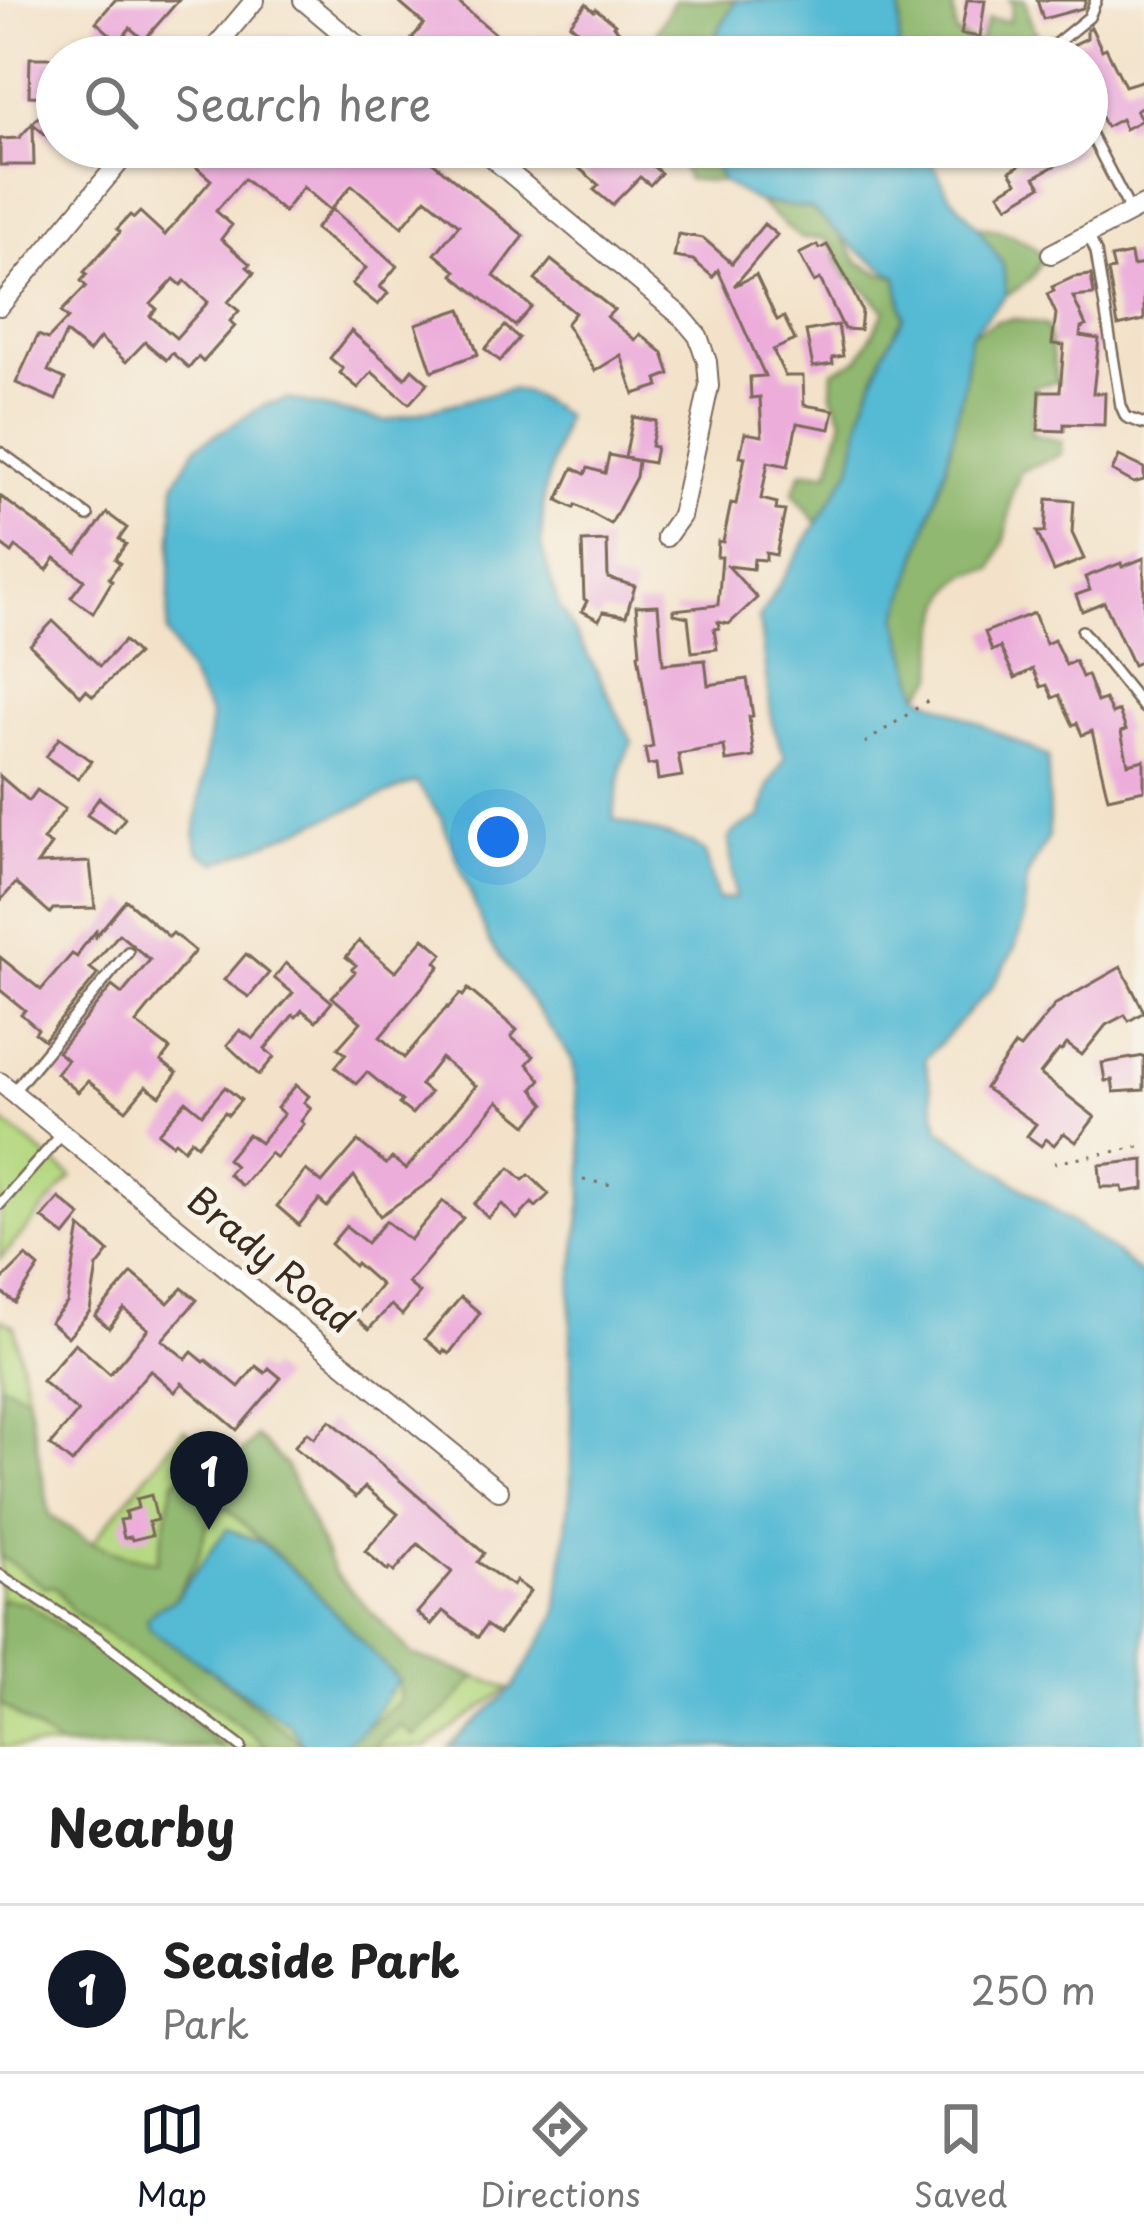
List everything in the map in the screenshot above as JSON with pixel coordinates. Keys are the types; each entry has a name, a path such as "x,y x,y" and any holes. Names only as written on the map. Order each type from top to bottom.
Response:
{"street":[{"path":"225,36 255,0"},
{"path":"303,0 346,36"},
{"path":"0,306 115,168"},
{"path":"504,168 698,335 710,386 681,515 666,537"},
{"path":"1051,254 1138,208"},
{"name":"Brady Road","path":"6,1087 499,1491"}],"lane":[{"path":"1065,36 1093,12 1096,0"},
{"path":"1108,160 1138,208"},
{"path":"1088,234 1096,252 1121,406 1126,417 1144,424"},
{"path":"0,452 88,516"},
{"path":"1082,631 1144,708"},
{"path":"6,1087 128,952"},
{"path":"0,1204 64,1132"},
{"path":"0,1575 98,1638 241,1747"},
{"path":"0,1595 12,1584"}],"path":[{"path":"865,742 929,700"},
{"path":"1054,1163 1144,1146"},
{"path":"583,1180 613,1185"}],"green space":[{"path":"675,0 736,0 717,36 658,36"},
{"path":"901,0 952,0 956,34 961,36 899,36"},
{"path":"1009,0 1025,0 1038,36 982,36 988,19 1009,21 1013,5"},
{"path":"683,168 716,168 722,182 687,179"},
{"path":"758,202 811,209 840,235 857,261 897,277 904,316 883,354 864,406 851,468 818,524 793,493 802,472 829,472 843,419 832,395 833,371 859,359 885,310 841,272 833,247 823,238 800,238"},
{"path":"977,226 1013,235 1043,256 1029,280 1006,295 1003,265"},
{"path":"1015,319 1047,326 1057,382 1035,386 1031,434 1061,441 1061,454 1021,471 993,569 965,577 948,596 940,623 935,677 919,695 898,619 946,466 970,335 997,321"},
{"path":"0,1119 72,1177 0,1259"},
{"path":"0,1319 14,1325 50,1516 92,1543 184,1429 232,1465 256,1436 286,1466 334,1572 412,1655 509,1688 427,1747 0,1747"},
{"path":"0,1383 27,1395 50,1516 92,1543 157,1562 174,1481 205,1459 232,1466 256,1436 286,1466 334,1573 412,1655 476,1677 413,1736 400,1725 373,1747 340,1747 400,1701 398,1680 308,1584 225,1507 206,1528 198,1557 174,1600 174,1640 305,1747 268,1747 72,1611 56,1587 44,1586 0,1556"},
{"path":"0,1602 27,1603 160,1695 222,1747 60,1747 0,1703"}],"water":[{"path":"736,0 901,0 899,36 717,36"},
{"path":"716,168 936,168 948,193 1003,265 1006,295 970,335 946,466 898,619 919,695 1048,757 1049,836 1027,876 1023,924 1014,950 992,987 925,1059 939,1129 1144,1277 1144,1747 449,1747 513,1688 557,1614 571,1485 571,1291 583,1193 573,1061 489,941 441,818 416,782 217,863 199,852 195,837 211,716 167,633 175,482 197,446 265,405 287,399 386,421 511,389 528,393 565,415 544,492 541,545 558,604 632,742 622,764 613,819 692,843 705,852 718,900 735,898 729,839 761,817 769,785 785,758 772,723 759,618 851,468 864,406 883,354 904,316 897,277 858,251 811,209 758,202 722,182"},
{"path":"227,1529 261,1542 308,1584 398,1680 364,1729 340,1747 305,1747 289,1724 150,1629 147,1618 174,1600"}],"building":[{"path":"115,0 179,0 148,36 130,28 124,36 112,36 96,22"},
{"path":"396,0 455,0 497,35 414,36 424,24"},
{"path":"967,0 985,0 980,36 961,34"},
{"path":"1037,0 1086,0 1083,8 1043,19"},
{"path":"586,4 625,36 584,36 570,24"},
{"path":"1108,52 1125,86 1144,80 1144,105 1136,110 1142,120 1125,129 1121,119 1108,126"},
{"path":"30,58 36,58 36,96 29,96"},
{"path":"36,120 34,165 0,165 0,139 19,138"},
{"path":"197,168 440,168 524,236 494,276 532,307 515,326 453,275 456,271 435,254 459,225 426,198 402,227 352,185 330,210 303,187 284,212 244,179 216,211 232,225 221,239 254,273 228,302 239,311 230,321 235,326 203,362 198,357 189,368 172,353 166,360 145,342 126,362 100,338 89,352 66,333 48,371 65,379 56,400 16,383 38,335 48,339 68,318 61,312 86,286 81,281 84,272 130,215 134,218 140,212 165,235 211,180","holes":["174,279 181,285 185,281 208,302 176,338 150,316 157,309 151,304"]},
{"path":"579,168 655,168 661,173 650,185 640,177 612,205 594,190 599,185"},
{"path":"1051,168 1035,177 1041,186 1008,206 999,193 1017,182 1010,171"},
{"path":"332,209 397,266 380,287 388,293 378,305 352,284 366,268 315,229"},
{"path":"764,224 777,235 734,286 756,275 777,320 784,317 795,340 773,350 785,376 803,376 804,405 834,410 830,429 797,423 788,466 768,462 761,499 785,511 776,555 766,553 766,560 754,559 753,569 728,566 757,598 729,624 718,622 719,628 714,629 717,649 692,652 688,617 674,610 718,605 722,557 717,557 718,541 723,542 731,503 736,504 745,433 762,436 760,397 751,398 750,377 765,376 718,270 713,277 693,260 674,257 678,234 703,238 732,263"},
{"path":"817,245 819,249 827,245 847,279 862,311 860,330 844,329 820,279 814,282 799,254"},
{"path":"1131,254 1133,266 1144,264 1144,320 1118,326 1108,271 1114,270 1111,258"},
{"path":"551,260 614,310 607,317 635,340 640,334 663,353 670,374 657,379 659,386 634,394 621,355 595,371 566,324 575,313 535,280"},
{"path":"1091,275 1094,295 1073,297 1086,326 1080,336 1099,339 1093,393 1105,393 1104,425 1064,424 1064,431 1038,430 1040,391 1060,391 1064,345 1052,344 1056,314 1047,294 1074,277"},
{"path":"461,309 478,354 432,371 416,324"},
{"path":"838,325 843,356 832,358 833,364 813,367 806,331"},
{"path":"505,326 519,338 500,361 485,349"},
{"path":"351,331 405,378 412,369 428,383 409,404 372,372 358,388 340,373 343,369 330,358"},
{"path":"633,417 656,421 653,463 625,458"},
{"path":"609,455 638,461 636,477 611,524 558,500 573,468 585,474 588,468 605,473"},
{"path":"1119,456 1144,468 1144,480 1134,483 1112,471"},
{"path":"0,496 77,553 107,513 127,528 119,539 126,544 115,559 120,563 93,613 71,597 84,580 55,558 47,570 16,547 12,553 0,544"},
{"path":"1047,499 1074,501 1072,533 1084,559 1054,571 1037,532 1045,532"},
{"path":"607,541 608,578 635,586 626,616 603,612 599,620 582,611 587,601 582,542"},
{"path":"1144,558 1144,660 1133,665 1104,602 1082,611 1076,595 1090,590 1085,577"},
{"path":"658,605 663,664 705,660 708,685 747,679 754,757 726,761 724,746 678,754 682,776 658,780 656,764 648,765 645,749 653,747 638,654 636,606"},
{"path":"1034,613 1046,644 1054,640 1066,665 1075,661 1082,677 1087,675 1097,702 1105,699 1112,714 1119,711 1126,730 1121,732 1128,764 1144,760 1144,790 1108,798 1092,731 1082,735 1059,695 1053,698 1047,685 1041,687 1033,669 1015,678 1000,647 992,651 985,632"},
{"path":"53,621 100,666 124,641 137,654 93,696 86,690 81,696 30,645"},
{"path":"59,738 91,761 78,779 46,757"},
{"path":"0,776 29,801 37,790 65,809 43,840 51,845 37,864 90,862 95,908 53,909 50,913 16,883 0,901"},
{"path":"99,798 125,818 114,833 87,815"},
{"path":"126,900 169,937 173,933 195,951 136,1023 170,1049 161,1061 177,1073 160,1096 146,1086 126,1110 88,1081 78,1092 56,1073 67,1060 58,1052 112,986 122,994 150,960 119,934 90,968 98,974 44,1040 21,1014 25,1010 0,990 0,957 41,990"},
{"path":"424,938 443,954 436,962 440,966 380,1037 404,1058 468,989 517,1030 511,1037 534,1056 527,1064 541,1080 533,1089 545,1104 527,1125 498,1101 432,1180 380,1216 354,1176 327,1207 319,1200 299,1225 277,1206 306,1170 322,1183 358,1141 386,1164 392,1158 406,1169 476,1086 441,1058 420,1085 430,1093 412,1114 367,1072 356,1084 335,1067 346,1054 338,1048 361,1022 332,997 355,972 356,965 346,957 359,941 395,972"},
{"path":"246,954 269,973 249,997 224,980"},
{"path":"286,963 332,1002 316,1021 302,1010 293,1015 265,1049 274,1057 259,1075 227,1045 240,1030 253,1039 293,993 274,978"},
{"path":"1121,967 1144,1012 1129,1021 1125,1015 1106,1025 1082,1055 1067,1044 1040,1074 1095,1117 1076,1142 1064,1133 1054,1145 1046,1139 1041,1146 1027,1136 1036,1124 985,1088 1015,1045 1020,1048 1056,1004"},
{"path":"1144,1056 1144,1090 1114,1092 1112,1080 1105,1081 1102,1063"},
{"path":"296,1085 309,1096 304,1102 311,1108 301,1121 304,1124 276,1158 270,1153 242,1186 228,1174 235,1166 227,1159 248,1134 260,1143 284,1114 277,1108"},
{"path":"225,1087 241,1100 197,1145 191,1140 184,1149 158,1133 186,1101 202,1114"},
{"path":"1144,1160 1144,1189 1123,1192 1122,1187 1101,1187 1099,1165"},
{"path":"510,1168 523,1180 529,1175 549,1194 517,1219 502,1204 488,1218 474,1204"},
{"path":"59,1198 81,1216 65,1236 42,1218"},
{"path":"443,1201 463,1218 408,1283 420,1293 402,1315 391,1305 369,1329 355,1317 381,1285 331,1244 346,1226 367,1243 386,1221 410,1240"},
{"path":"80,1227 109,1252 97,1267 90,1311 68,1337 50,1322 67,1303"},
{"path":"26,1256 39,1267 15,1303 0,1291 0,1282"},
{"path":"132,1273 168,1303 182,1288 197,1300 162,1340 186,1359 192,1352 239,1387 256,1366 265,1373 269,1368 281,1378 237,1430 182,1383 175,1392 150,1370 72,1463 50,1445 78,1412 42,1381 75,1343 110,1374 148,1329 124,1309 109,1328 95,1316"},
{"path":"461,1297 480,1313 449,1354 442,1353 425,1339"},
{"path":"330,1420 484,1553 478,1562 513,1586 516,1581 530,1591 499,1634 486,1625 478,1637 443,1611 431,1625 417,1613 452,1572 418,1544 394,1572 365,1551 398,1514 365,1487 356,1497 294,1447 307,1432 314,1438"},
{"path":"151,1495 157,1520 149,1522 152,1535 124,1538 120,1520 127,1519 125,1512 138,1508 136,1499"}],"place":[{"name":"Seaside Park","path":"209,1530"}]}
